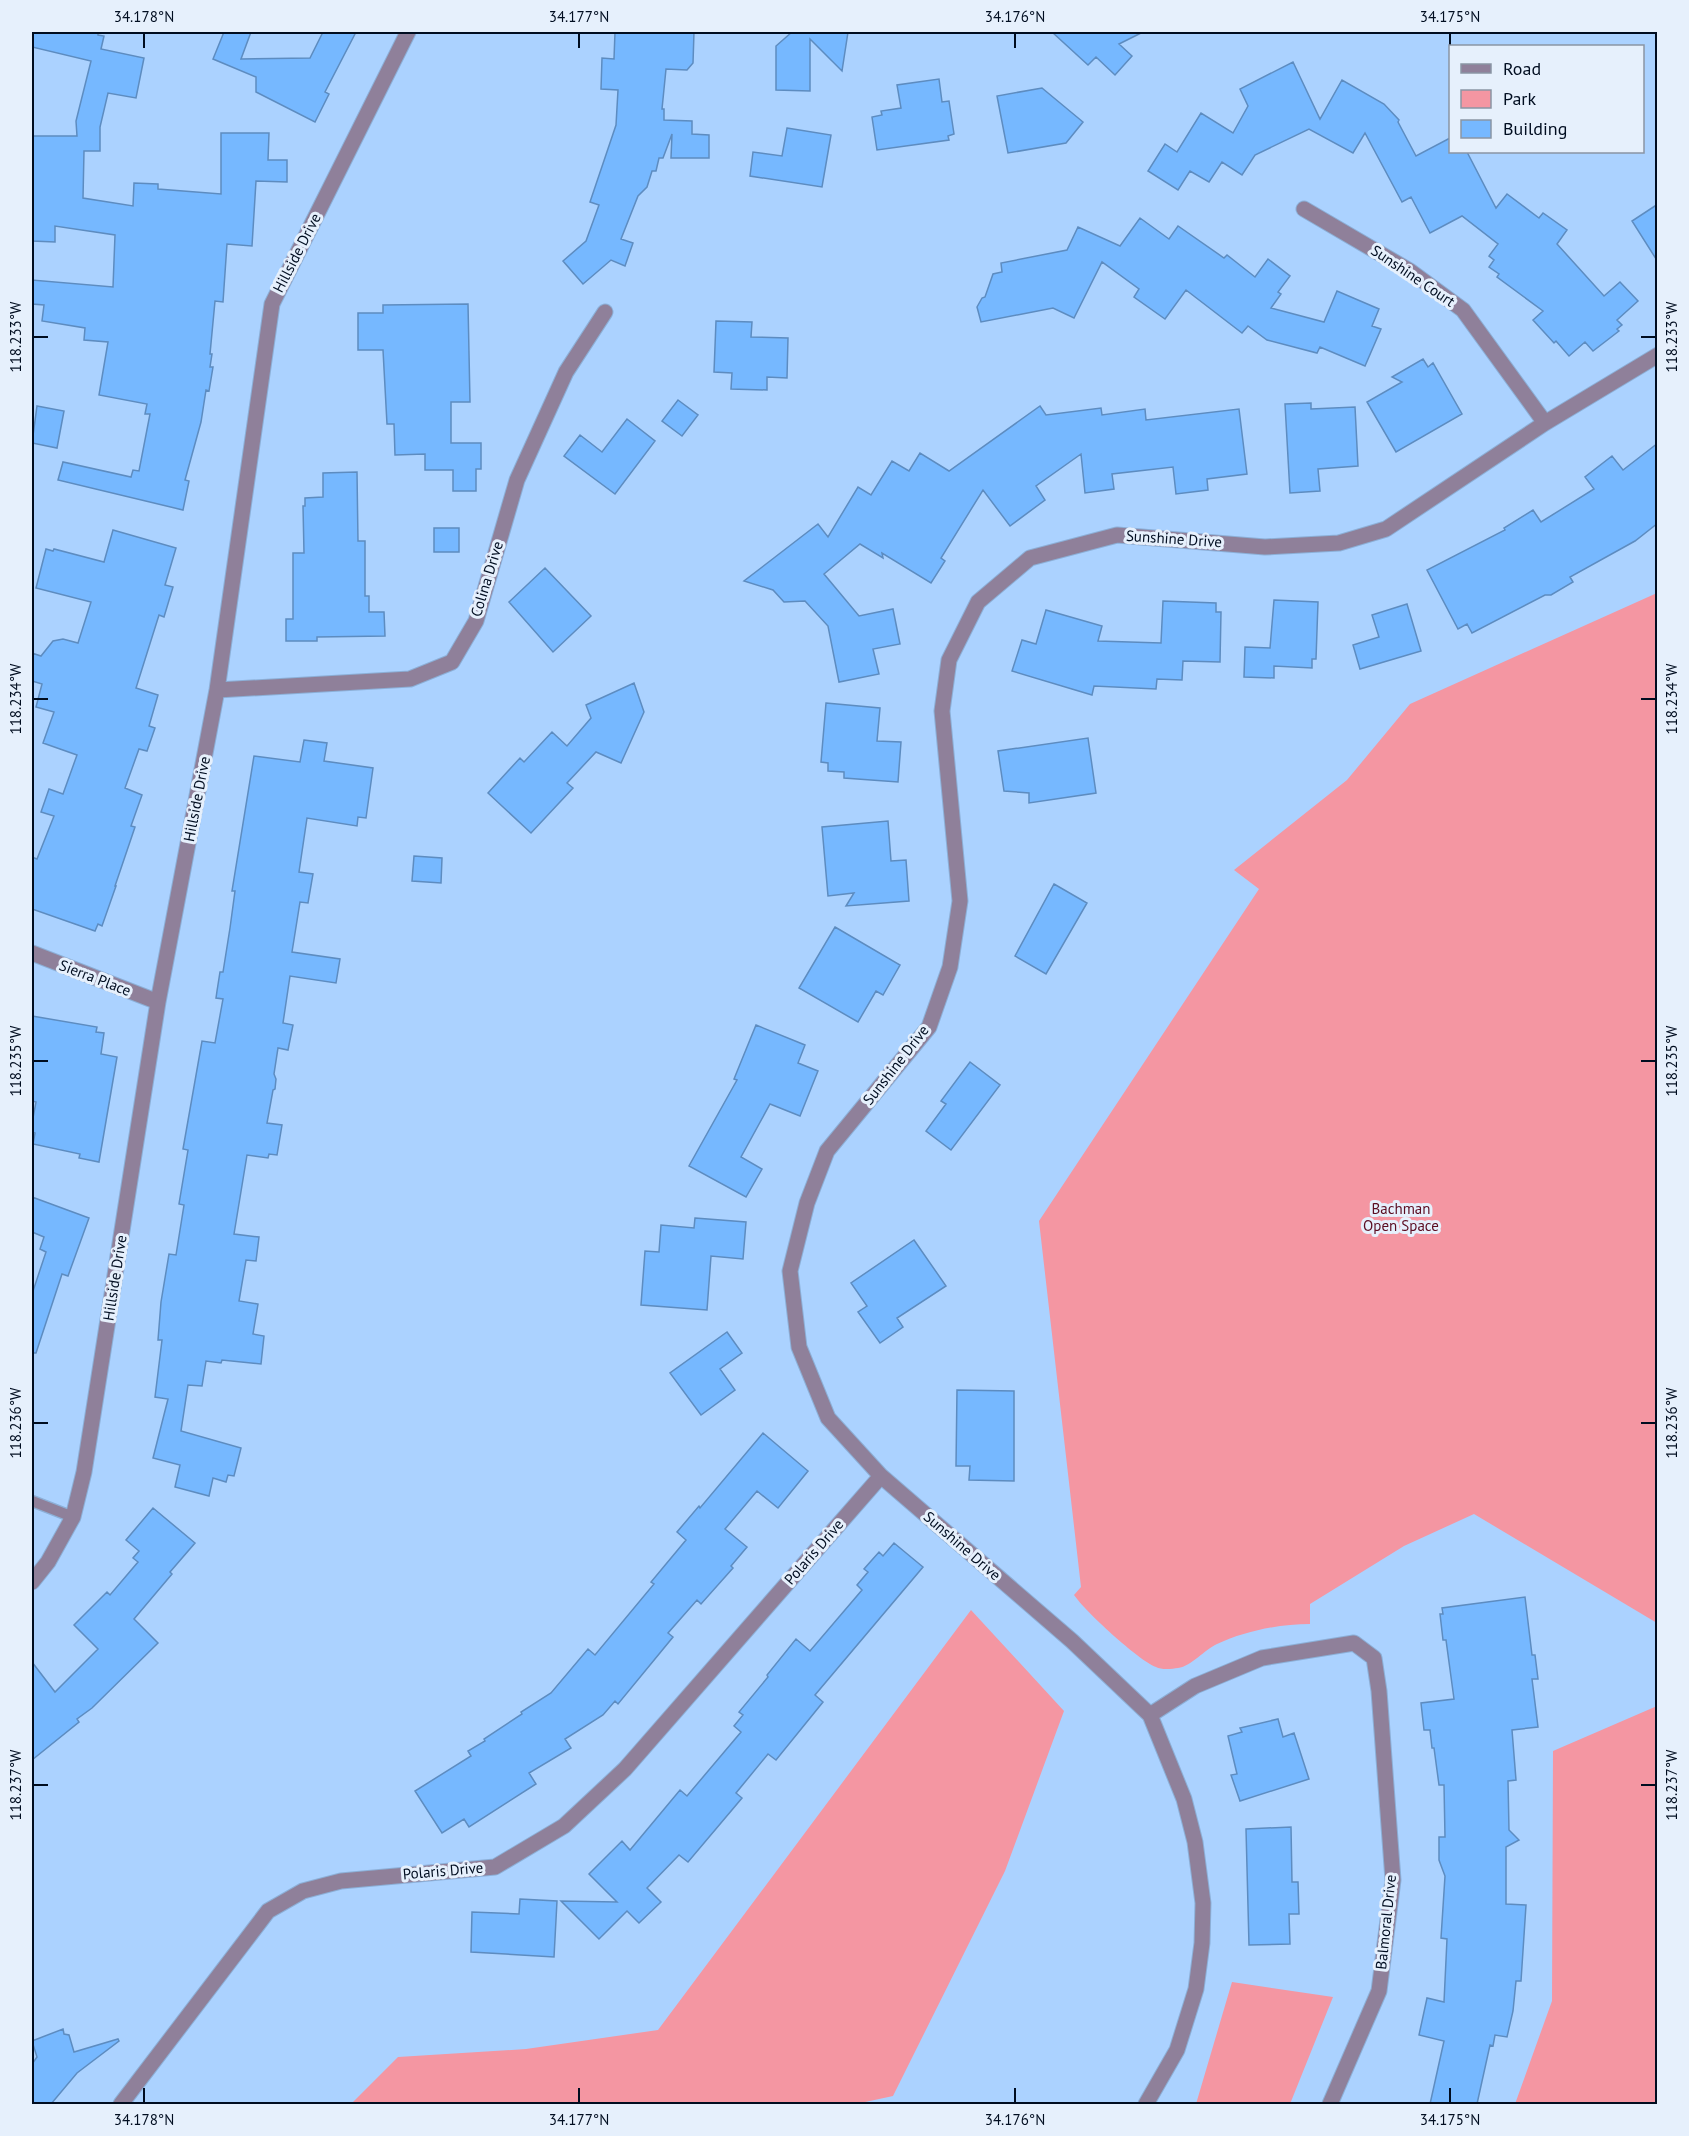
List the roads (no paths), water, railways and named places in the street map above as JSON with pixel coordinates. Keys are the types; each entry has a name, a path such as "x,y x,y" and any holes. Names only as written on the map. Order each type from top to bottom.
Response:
{"street":[{"name":"Hillside Drive","path":"32,1582 48,1562 73,1517 86,1460 158,1002 217,690 272,304 408,32"},
{"name":"Sunshine Court","path":"1304,209 1410,271 1463,310 1545,423"},
{"name":"Colina Drive","path":"217,690 410,679 452,662 476,621 517,480 566,372 604,312"},
{"name":"Sunshine Drive","path":"1146,2104 1177,2050 1196,1989 1202,1943 1203,1903 1195,1842 1184,1799 1150,1715 1072,1641 881,1476 828,1418 799,1347 790,1271 807,1203 827,1151 929,1027 950,967 960,901 942,711 949,660 978,602 1030,558 1117,535 1265,546 1338,543 1386,529 1545,423 1658,355"},
{"name":"Sierra Place","path":"32,953 158,1002"},
{"name":"Polaris Drive","path":"121,2104 268,1911 303,1891 341,1881 495,1867 564,1826 625,1769 881,1476"},
{"name":"Balmoral Drive","path":"1150,1715 1195,1686 1262,1658 1354,1643 1374,1658 1379,1691 1393,1880 1379,1991 1330,2104"}],"lane":[{"path":"32,1501 73,1517"}],"park label":[{"name":"Bachman Open Space","path":"1401,1218"}]}
